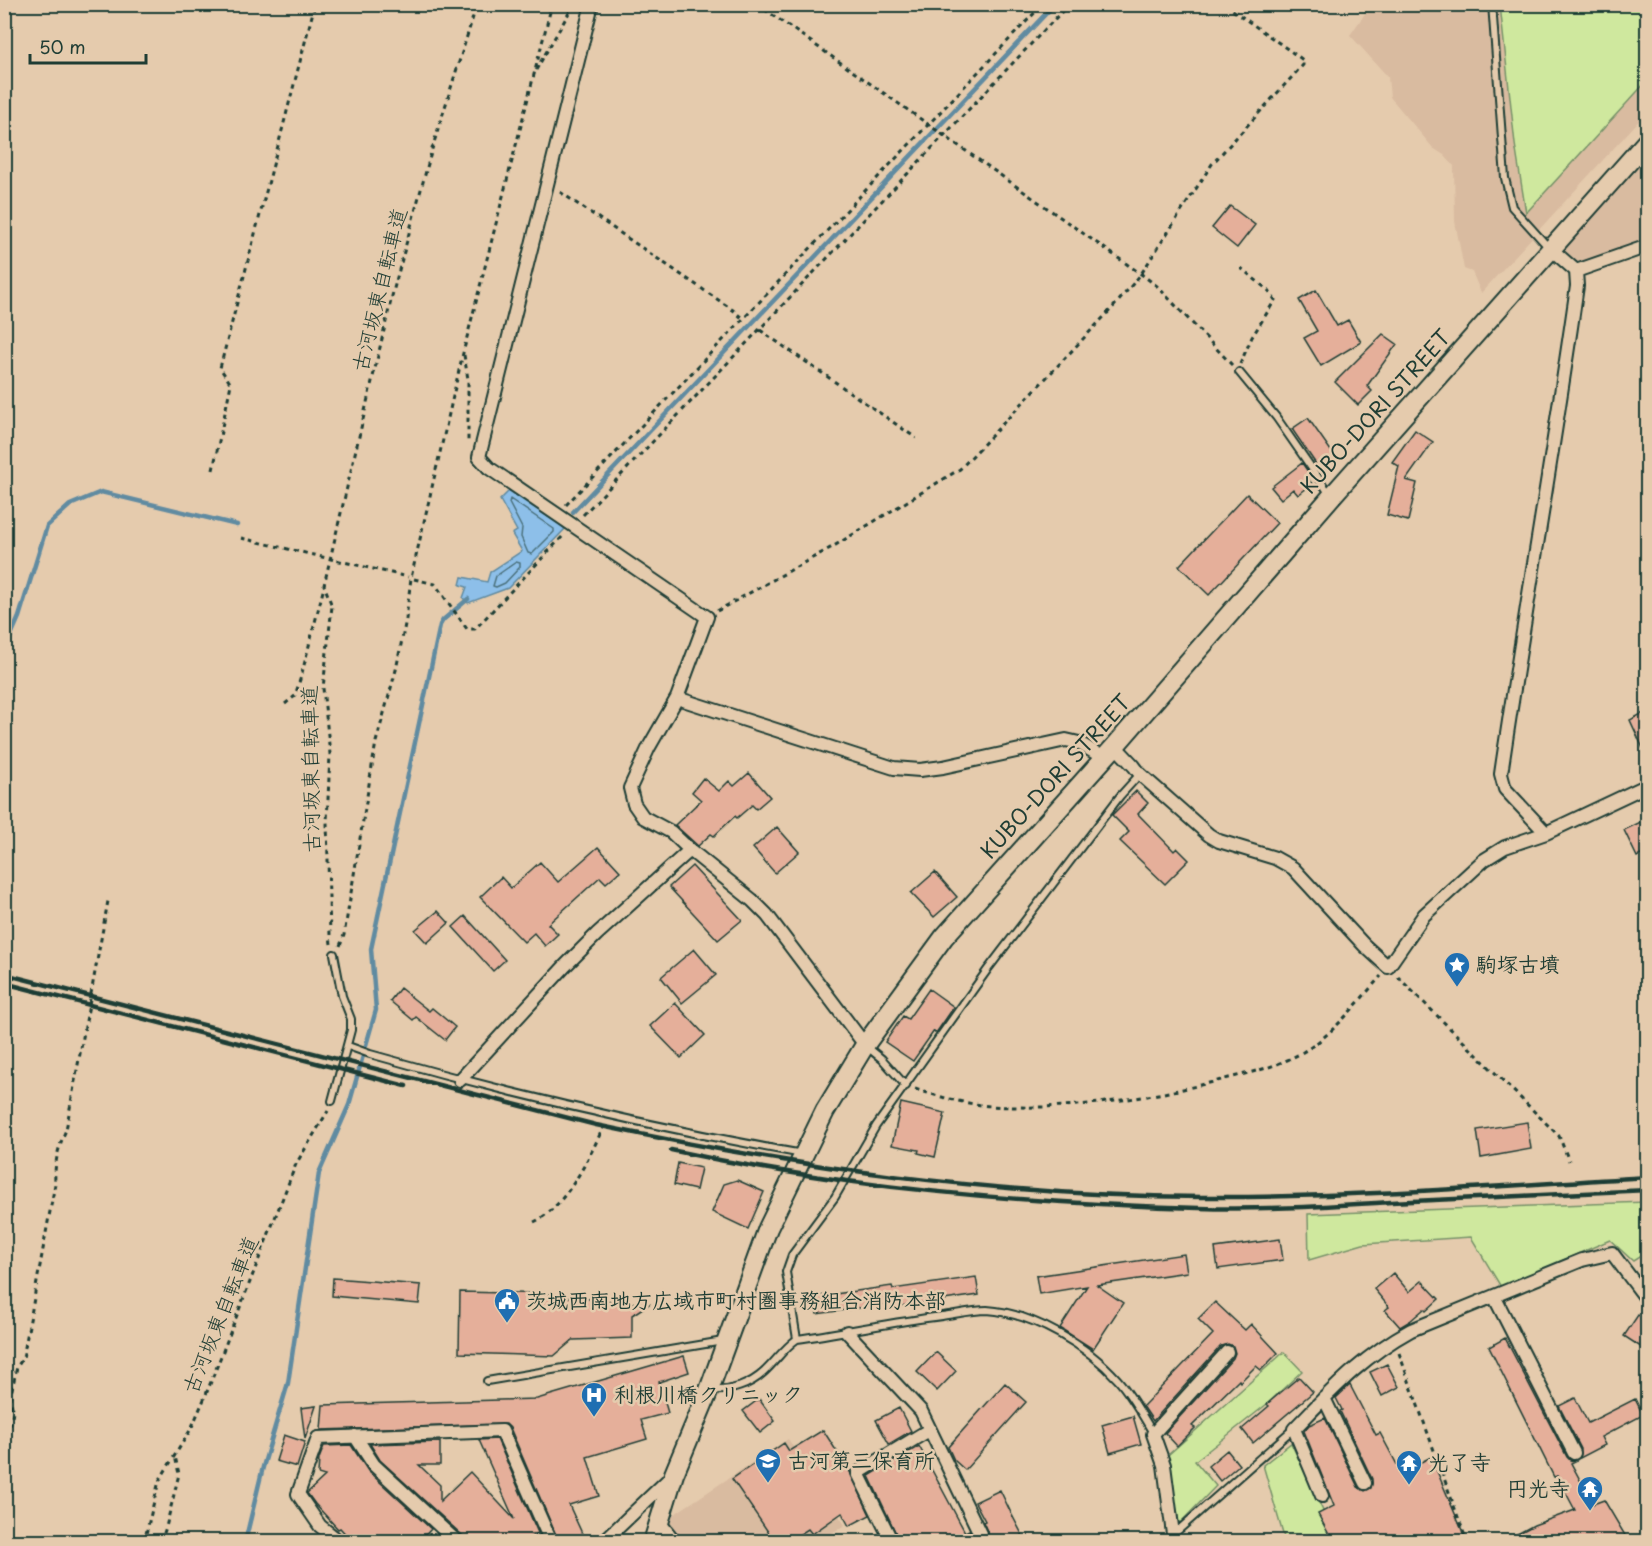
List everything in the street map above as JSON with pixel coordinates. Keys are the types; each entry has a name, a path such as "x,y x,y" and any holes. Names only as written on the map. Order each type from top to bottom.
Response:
{"street":[{"path":"592,4 479,457 489,468 707,617 677,698 630,788 634,804 643,817 671,831 767,915 865,1045"},
{"name":"KUBO-DORI STREET","path":"653,1542 674,1474 710,1390 768,1228 825,1111 865,1045 944,937 1647,140"},
{"path":"1576,271 1647,246"},
{"path":"1546,833 1505,789 1501,774 1524,620 1554,446 1577,286 1576,271 1551,249"},
{"path":"677,698 894,768 920,770 943,767 1066,740 1109,752 1140,774 1209,835 1219,841 1275,858 1293,868 1388,968 1424,915 1484,860 1505,847 1546,833 1647,785"},
{"path":"460,1080 565,966 690,850"},
{"path":"1322,1496 1294,1429 1354,1368 1394,1340 1582,1260 1612,1253 1647,1301"},
{"path":"1494,1296 1574,1454"},
{"path":"847,1332 921,1412 984,1542"},
{"path":"1174,1538 1164,1465 1153,1434 1227,1352"},
{"path":"1324,1398 1365,1483"},
{"path":"892,1542 858,1473 929,1430"},
{"path":"340,1542 320,1526 298,1494 318,1438 502,1431 551,1542"},
{"path":"355,1436 374,1464 457,1542"},
{"path":"603,1542 674,1474"},
{"path":"660,1523 675,1542"}],"lane":[{"path":"1492,4 1507,188 1512,207 1551,249"},
{"path":"1239,372 1276,417 1331,496"},
{"path":"797,1339 786,1272 792,1255 835,1197 876,1126 988,969 1120,796 1140,774"},
{"path":"332,1101 351,1047 351,1018 342,996 334,954"},
{"path":"865,1045 882,1059 906,1086"},
{"path":"351,1047 460,1080 609,1116 716,1139 804,1154"},
{"path":"710,1390 724,1391 742,1386 764,1373 787,1346 797,1339 986,1310 1016,1315 1054,1332 1090,1355 1118,1380 1153,1434"},
{"path":"487,1381 727,1340"},
{"path":"1174,1538 1294,1429"}],"path":[{"path":"213,470 231,384 220,368 315,4"},
{"name":"古河坂東自転車道","path":"285,704 295,696 303,673 393,292 432,150 477,4"},
{"path":"334,954 339,950 344,935 376,742 396,670 411,578 463,353 552,4"},
{"path":"533,75 574,4"},
{"path":"757,4 1141,274 1156,286 1239,372"},
{"path":"557,514 931,125 1042,4"},
{"path":"414,579 435,584 467,629 475,629 943,133 1069,4"},
{"path":"707,617 834,546 960,469 1117,303 1141,274 1212,164 1304,65 1303,60 1224,4"},
{"path":"548,184 743,319"},
{"path":"1239,372 1240,360 1275,300 1269,291 1241,268"},
{"path":"759,330 916,438"},
{"path":"463,353 468,379 467,443 479,457"},
{"path":"241,538 408,577"},
{"name":"古河坂東自転車道","path":"324,585 332,606 324,688 330,754 327,822 330,936 334,954"},
{"path":"4,1461 13,1412 10,1398 17,1367 23,1358 55,1184 54,1169 66,1130 108,901"},
{"path":"906,1086 946,1099 1000,1106 1045,1107 1173,1093 1266,1069 1303,1052 1336,1027 1388,968 1559,1136 1569,1161"},
{"name":"古河坂東自転車道","path":"144,1542 159,1481 206,1397 296,1164 324,1120 332,1101"},
{"path":"534,1222 547,1215 571,1186 597,1143 609,1116"},
{"path":"1394,1340 1467,1542"},
{"path":"161,1542 178,1474 174,1455"}],"shaded area":[{"path":"1371,5 1647,5 1647,112 1481,293 1472,272 1464,269 1455,221 1454,166 1444,155 1433,148 1390,97 1388,77 1350,35"},
{"path":"1647,151 1647,240 1578,264 1561,248"},
{"name":"古河第三保育所","path":"788,1439 845,1525 819,1541 812,1541 806,1534 794,1541 682,1542 667,1519"}],"green space":[{"path":"1500,5 1647,5 1647,81 1526,213 1515,144"},
{"path":"1647,1202 1647,1252 1633,1261 1610,1240 1501,1287 1471,1237 1363,1244 1309,1260 1308,1214"},
{"path":"1284,1352 1302,1371 1267,1404 1195,1461 1216,1486 1179,1524 1168,1455"},
{"path":"1291,1443 1325,1515 1429,1541 1285,1541 1263,1465"}],"water":[{"path":"510,490 565,529 508,588 468,603 463,598 467,587 460,585 462,577 487,582 490,572 522,551 512,534 517,531 500,500"}],"building":[{"path":"1230,206 1255,225 1237,248 1212,228"},
{"path":"1316,290 1337,326 1348,320 1361,342 1321,366 1304,338 1317,331 1299,300"},
{"path":"1383,334 1397,344 1367,386 1372,391 1358,405 1335,382"},
{"path":"1308,418 1336,458 1320,470 1292,429"},
{"path":"1415,430 1433,442 1406,480 1417,483 1408,521 1387,515 1399,466 1392,462"},
{"path":"1302,463 1311,476 1308,479 1312,484 1298,495 1293,489 1281,499 1271,487"},
{"path":"1247,494 1277,523 1209,595 1179,566"},
{"path":"1647,711 1647,757 1630,720"},
{"path":"749,773 770,797 756,809 752,805 698,846 675,825 701,800 692,792 703,778 719,791 729,781 734,786"},
{"path":"1136,791 1148,803 1138,814 1174,851 1177,848 1189,860 1165,884 1120,841 1129,832 1112,815"},
{"path":"1647,819 1647,852 1637,857 1624,830"},
{"path":"777,827 799,852 775,873 753,848"},
{"path":"598,847 620,871 606,883 600,877 548,924 558,934 545,946 534,933 524,942 480,897 501,877 511,888 540,862 558,882"},
{"path":"692,866 742,920 718,940 669,887"},
{"path":"935,872 957,897 934,917 911,893"},
{"path":"438,911 449,923 427,943 415,930"},
{"path":"465,916 505,960 493,971 453,927"},
{"path":"694,949 716,975 682,1003 661,977"},
{"path":"400,988 429,1011 432,1008 455,1027 445,1040 416,1017 413,1020 390,1001"},
{"path":"929,989 954,1007 913,1061 885,1042 903,1016 908,1019"},
{"path":"675,1003 705,1035 681,1058 650,1026"},
{"path":"901,1103 945,1113 935,1157 918,1153 919,1150 892,1145"},
{"path":"1527,1122 1531,1149 1481,1158 1477,1130"},
{"path":"678,1163 701,1168 696,1190 674,1185"},
{"path":"737,1180 764,1192 748,1229 712,1212 724,1184"},
{"path":"1280,1239 1283,1260 1218,1269 1215,1248"},
{"path":"1184,1254 1187,1272 1097,1285 1123,1303 1093,1349 1060,1328 1087,1286 1039,1294 1036,1276"},
{"path":"1393,1273 1409,1292 1422,1281 1439,1299 1426,1311 1424,1309 1400,1327 1385,1310 1389,1307 1374,1289"},
{"path":"976,1277 979,1295 901,1306 901,1302 817,1314 814,1297"},
{"path":"333,1278 421,1285 419,1304 332,1296"},
{"name":"茨城西南地方広域市町村圏事務組合消防本部","path":"460,1292 555,1294 555,1296 649,1304 632,1315 632,1338 573,1340 554,1356 459,1353"},
{"path":"1215,1302 1245,1330 1251,1324 1278,1353 1261,1370 1256,1366 1240,1382 1239,1380 1192,1426 1195,1428 1177,1446 1165,1433 1233,1358 1235,1353 1233,1346 1228,1344 1221,1346 1153,1421 1143,1406 1213,1334 1198,1319"},
{"path":"1638,1315 1647,1321 1647,1351 1624,1336"},
{"path":"1505,1338 1567,1457 1575,1461 1571,1463 1593,1504 1604,1500 1629,1542 1502,1542 1534,1525 1575,1510 1557,1476 1554,1477 1489,1347"},
{"path":"936,1352 956,1371 937,1391 917,1372"},
{"path":"684,1356 689,1372 659,1382 668,1413 641,1420 647,1439 587,1457 599,1496 569,1505 586,1542 559,1542 510,1428 506,1424 321,1430 323,1405 537,1399"},
{"path":"1387,1364 1399,1387 1382,1396 1370,1372"},
{"path":"1299,1377 1313,1392 1253,1443 1242,1429"},
{"path":"1005,1383 1026,1402 965,1470 954,1460 948,1447"},
{"name":"光了寺","path":"1350,1385 1376,1435 1380,1433 1401,1472 1431,1457 1467,1542 1333,1542 1318,1514 1334,1506 1304,1431 1309,1425 1325,1418 1358,1487 1365,1491 1371,1488 1372,1479 1336,1398"},
{"path":"1575,1398 1588,1423 1635,1399 1643,1415 1601,1437 1605,1445 1580,1458 1581,1449 1559,1406"},
{"path":"759,1399 775,1421 760,1433 743,1411"},
{"path":"316,1406 305,1439 301,1408"},
{"path":"899,1408 911,1431 889,1444 876,1420"},
{"path":"1133,1416 1141,1444 1110,1453 1102,1425"},
{"path":"823,1430 850,1472 870,1515 849,1526 842,1513 812,1534 808,1529 788,1542 775,1542 732,1479 784,1443 789,1451"},
{"path":"284,1435 305,1442 297,1467 276,1461"},
{"path":"497,1439 538,1533 522,1542 465,1542 463,1536 380,1460 370,1444 440,1442 440,1465 419,1465 440,1485 440,1501 470,1472 514,1519 479,1440"},
{"path":"351,1445 368,1471 431,1529 419,1542 353,1542 340,1528 338,1529 307,1493 325,1476 318,1474 319,1459 324,1446"},
{"path":"919,1446 965,1532 969,1530 975,1542 900,1542 869,1476"},
{"path":"1227,1450 1239,1465 1220,1481 1208,1466"},
{"path":"1000,1490 1026,1542 992,1542 975,1502"}],"waterway":[{"path":"573,512 1055,4"},
{"path":"4,651 19,617 47,526 70,505 101,492 237,525"},
{"path":"245,1542 263,1467 288,1383 319,1173 349,1105 376,1010 371,949 440,625 468,599"}],"railway":[{"path":"4,974 596,1125 746,1154 897,1176 1049,1191 1202,1197 1369,1193 1648,1177"},
{"path":"4,983 406,1086"},
{"path":"671,1150 867,1184 1000,1197 1133,1206 1271,1208 1648,1190"}],"place":[{"name":"駒塚古墳","path":"1457,988"},
{"name":"茨城西南地方広域市町村圏事務組合消防本部","path":"507,1324"},
{"name":"利根川橋クリニック","path":"594,1418"},
{"name":"古河第三保育所","path":"768,1484"},
{"name":"光了寺","path":"1409,1486"},
{"name":"円光寺","path":"1590,1512"}]}
